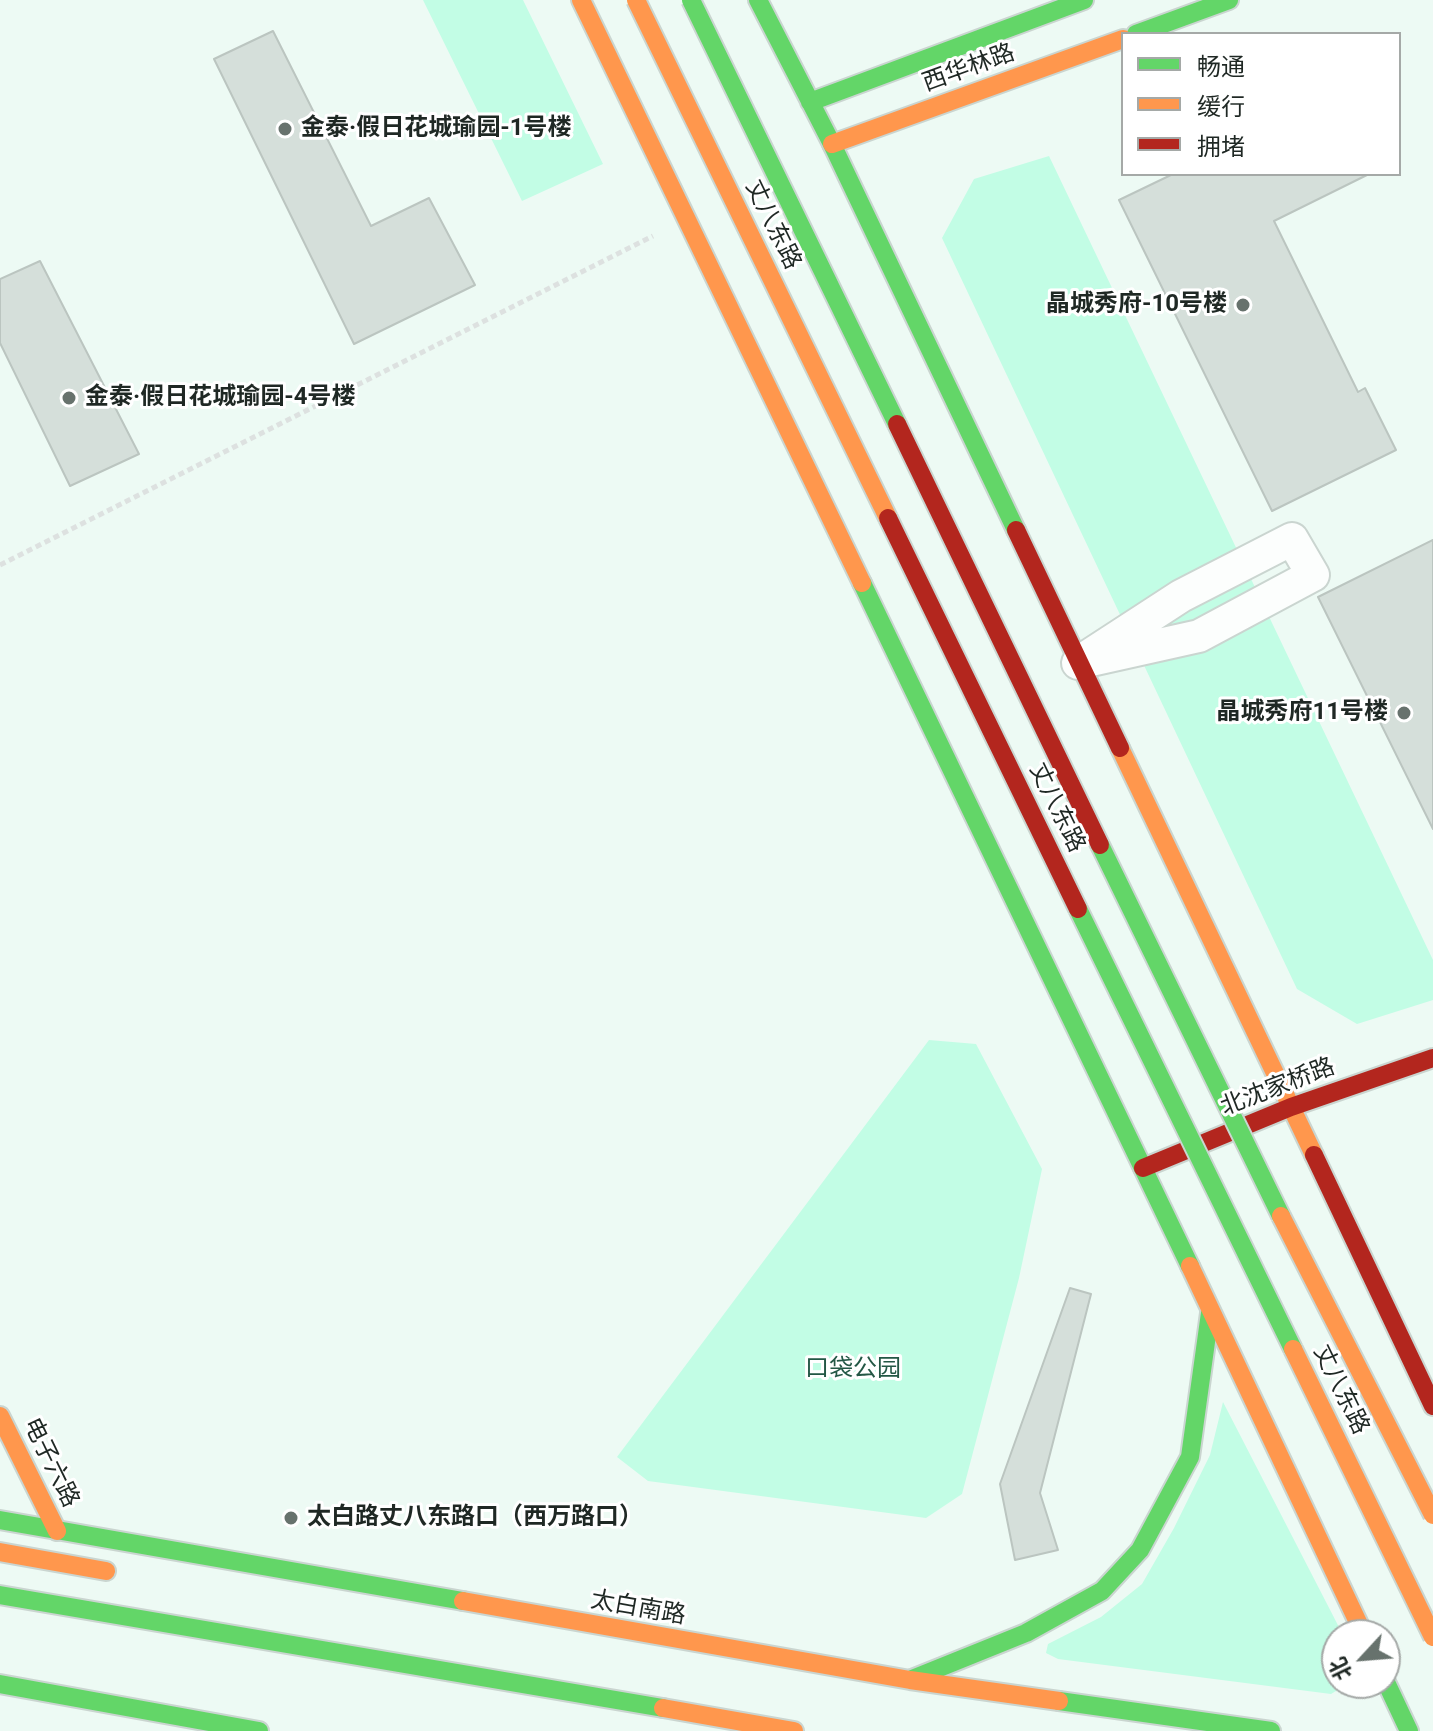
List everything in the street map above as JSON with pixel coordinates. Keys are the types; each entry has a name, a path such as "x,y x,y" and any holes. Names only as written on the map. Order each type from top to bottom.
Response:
{"main road":[{"path":"581,0 1356,1619"},
{"name":"丈八东路","path":"636,0 1433,1637"},
{"name":"丈八东路","path":"691,0 1251,1156 1433,1515"},
{"path":"758,0 832,144 1433,1406"},
{"name":"西华林路","path":"810,102 1084,0"},
{"path":"1141,32 1229,0"},
{"name":"西华林路","path":"832,144 1121,40"},
{"name":"北沈家桥路","path":"1143,1168 1291,1107 1433,1058"},
{"path":"910,1680 1026,1633 1102,1591 1140,1550 1190,1457 1210,1313"},
{"name":"电子六路","path":"0,1416 57,1531"},
{"name":"太白南路","path":"0,1520 910,1680 1271,1731"},
{"path":"0,1552 125,1574"},
{"path":"0,1595 794,1731"},
{"path":"0,1684 259,1731"},
{"path":"1394,1699 1409,1731"},
{"path":"125,1706 131,1731"}],"street":[{"path":"1292,539 1313,575 1199,636 1078,663 1181,596 1292,539"}],"path":[{"path":"0,565 686,220"}],"green space":[{"path":"423,0 523,0 603,164 522,201"},
{"path":"1049,156 1433,960 1433,1000 1357,1024 1297,989 942,238 974,179"},
{"name":"口袋公园","path":"929,1040 976,1044 1042,1169 1019,1278 962,1494 926,1518 648,1481 617,1457"},
{"path":"1223,1402 1335,1619 1321,1619 1321,1693 1058,1659 1046,1653 1048,1644 1101,1617 1142,1584 1210,1455"}],"building":[{"name":"金泰·假日花城瑜园-1号楼","path":"273,31 371,226 429,198 475,285 354,344 214,59"},
{"name":"晶城秀府-10号楼","path":"1169,176 1365,176 1274,221 1358,392 1365,388 1396,450 1272,511 1119,200"},
{"name":"金泰·假日花城瑜园-4号楼","path":"40,261 139,454 70,486 0,343 0,279"},
{"name":"晶城秀府11号楼","path":"1433,540 1433,829 1318,597"},
{"path":"1070,1288 1091,1294 1040,1493 1058,1550 1015,1560 1000,1484"}],"traffic: fast":[{"path":"691,0 897,424"},
{"path":"758,0 832,144 1016,530"},
{"path":"810,102 1084,0"},
{"path":"1141,32 1229,0"},
{"path":"862,583 1190,1266"},
{"path":"1100,845 1281,1216"},
{"path":"1078,909 1293,1349"},
{"path":"912,1679 1026,1633 1102,1591 1140,1550 1190,1457 1210,1313"},
{"path":"0,1520 463,1601"},
{"path":"0,1595 663,1708"},
{"path":"0,1684 259,1731"},
{"path":"1394,1699 1409,1731"},
{"path":"1059,1701 1271,1731"}],"traffic: slow":[{"path":"581,0 862,583"},
{"path":"636,0 888,518"},
{"path":"832,144 1121,40"},
{"path":"1120,748 1314,1155"},
{"path":"1281,1216 1433,1515"},
{"path":"1190,1266 1356,1619"},
{"path":"1293,1349 1433,1637"},
{"path":"0,1416 57,1531"},
{"path":"0,1552 106,1571"},
{"path":"463,1601 910,1680 1059,1701"},
{"path":"663,1708 794,1731"}],"traffic: jam":[{"path":"897,424 1100,845"},
{"path":"888,518 1078,909"},
{"path":"1016,530 1120,748"},
{"path":"1143,1168 1291,1107 1433,1058"},
{"path":"1314,1155 1433,1406"}],"place":[{"name":"金泰·假日花城瑜园-1号楼","path":"285,129"},
{"name":"晶城秀府-10号楼","path":"1243,305"},
{"name":"金泰·假日花城瑜园-4号楼","path":"69,398"},
{"name":"晶城秀府11号楼","path":"1404,713"},
{"name":"太白路丈八东路口（西万路口）","path":"291,1518"}]}
